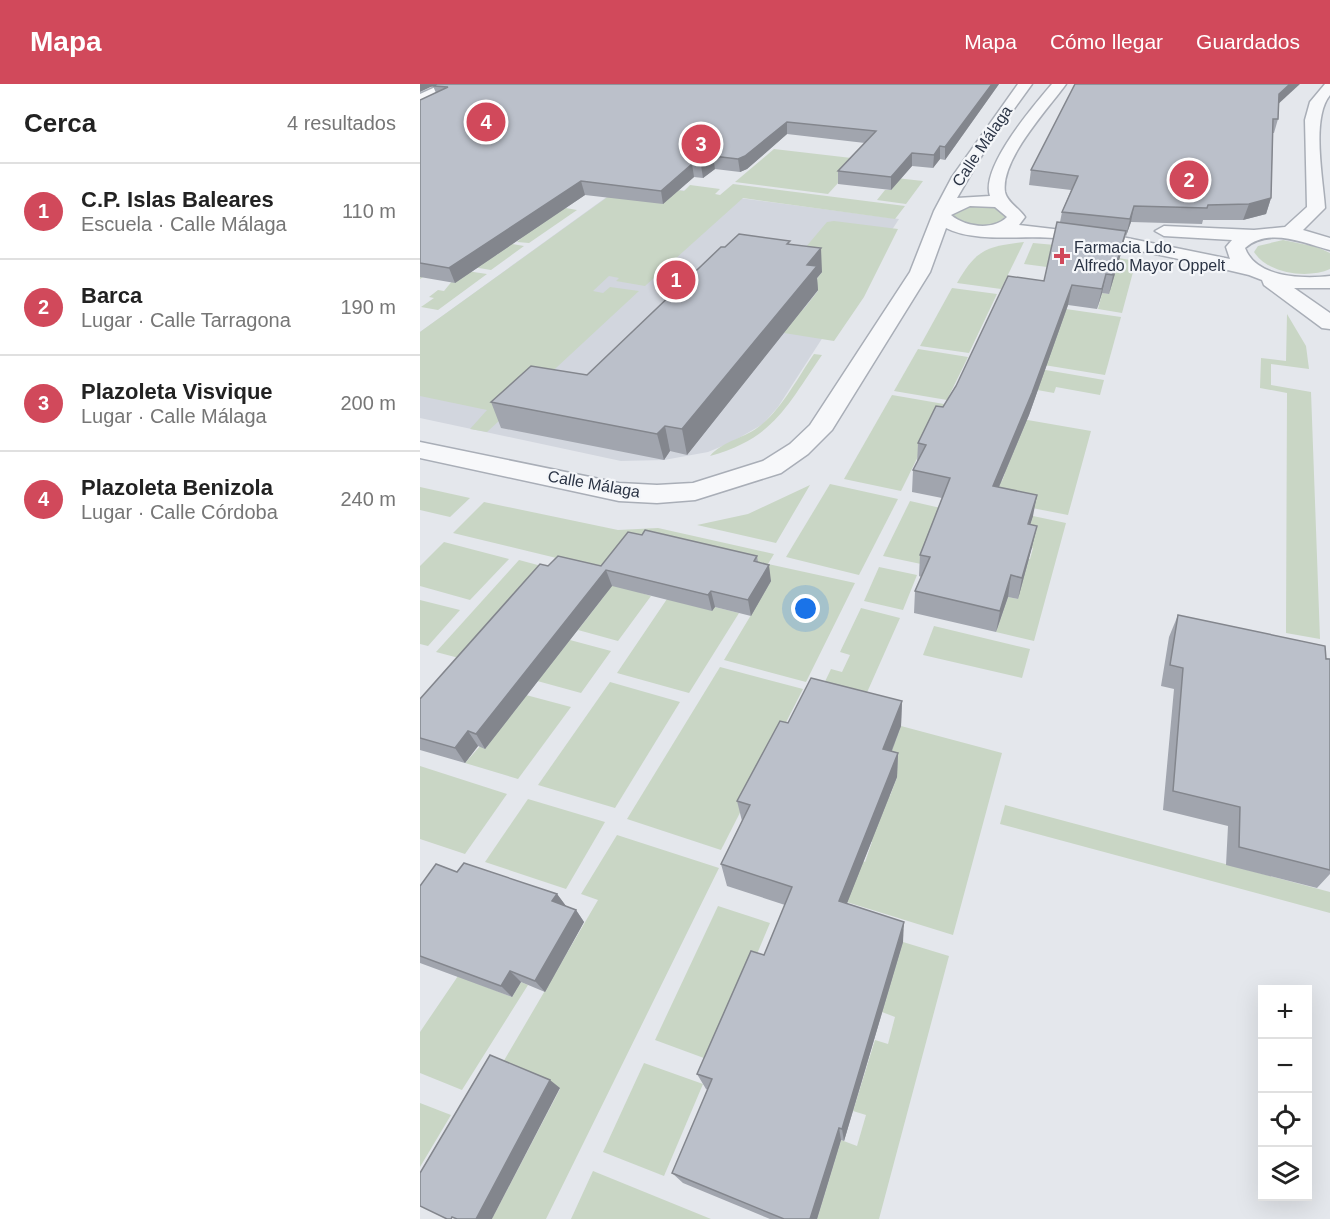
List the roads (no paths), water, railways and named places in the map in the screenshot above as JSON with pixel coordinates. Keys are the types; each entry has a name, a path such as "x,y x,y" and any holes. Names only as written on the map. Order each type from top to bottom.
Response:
{"street":[{"path":"420,99 453,84"},
{"name":"Calle Málaga","path":"420,450 619,492 657,494 695,491 772,467 799,449 819,429 920,272 951,192 990,130 1025,84"},
{"name":"Calle Málaga","path":"920,272 951,250 986,230 1014,222 1016,214 1006,207 997,191 1002,168 1044,100 1059,84"},
{"path":"1289,234 1316,208 1312,120 1317,102 1330,87"},
{"path":"1330,244 1289,234 1253,235 1150,230 963,202 942,213 953,225 986,230 1030,231 1146,246 1187,253 1303,283 1330,282"},
{"path":"1253,235 1241,240 1235,247 1236,256 1323,315 1330,323"}],"place":[{"name":"Plazoleta Benizola","path":"486,122"},
{"name":"Plazoleta Visvique","path":"701,144"},
{"name":"Barca","path":"1189,180"},
{"name":"Farmacia Ldo. Alfredo Mayor Oppelt","path":"1062,256"},
{"name":"C.P. Islas Baleares","path":"676,280"}]}
